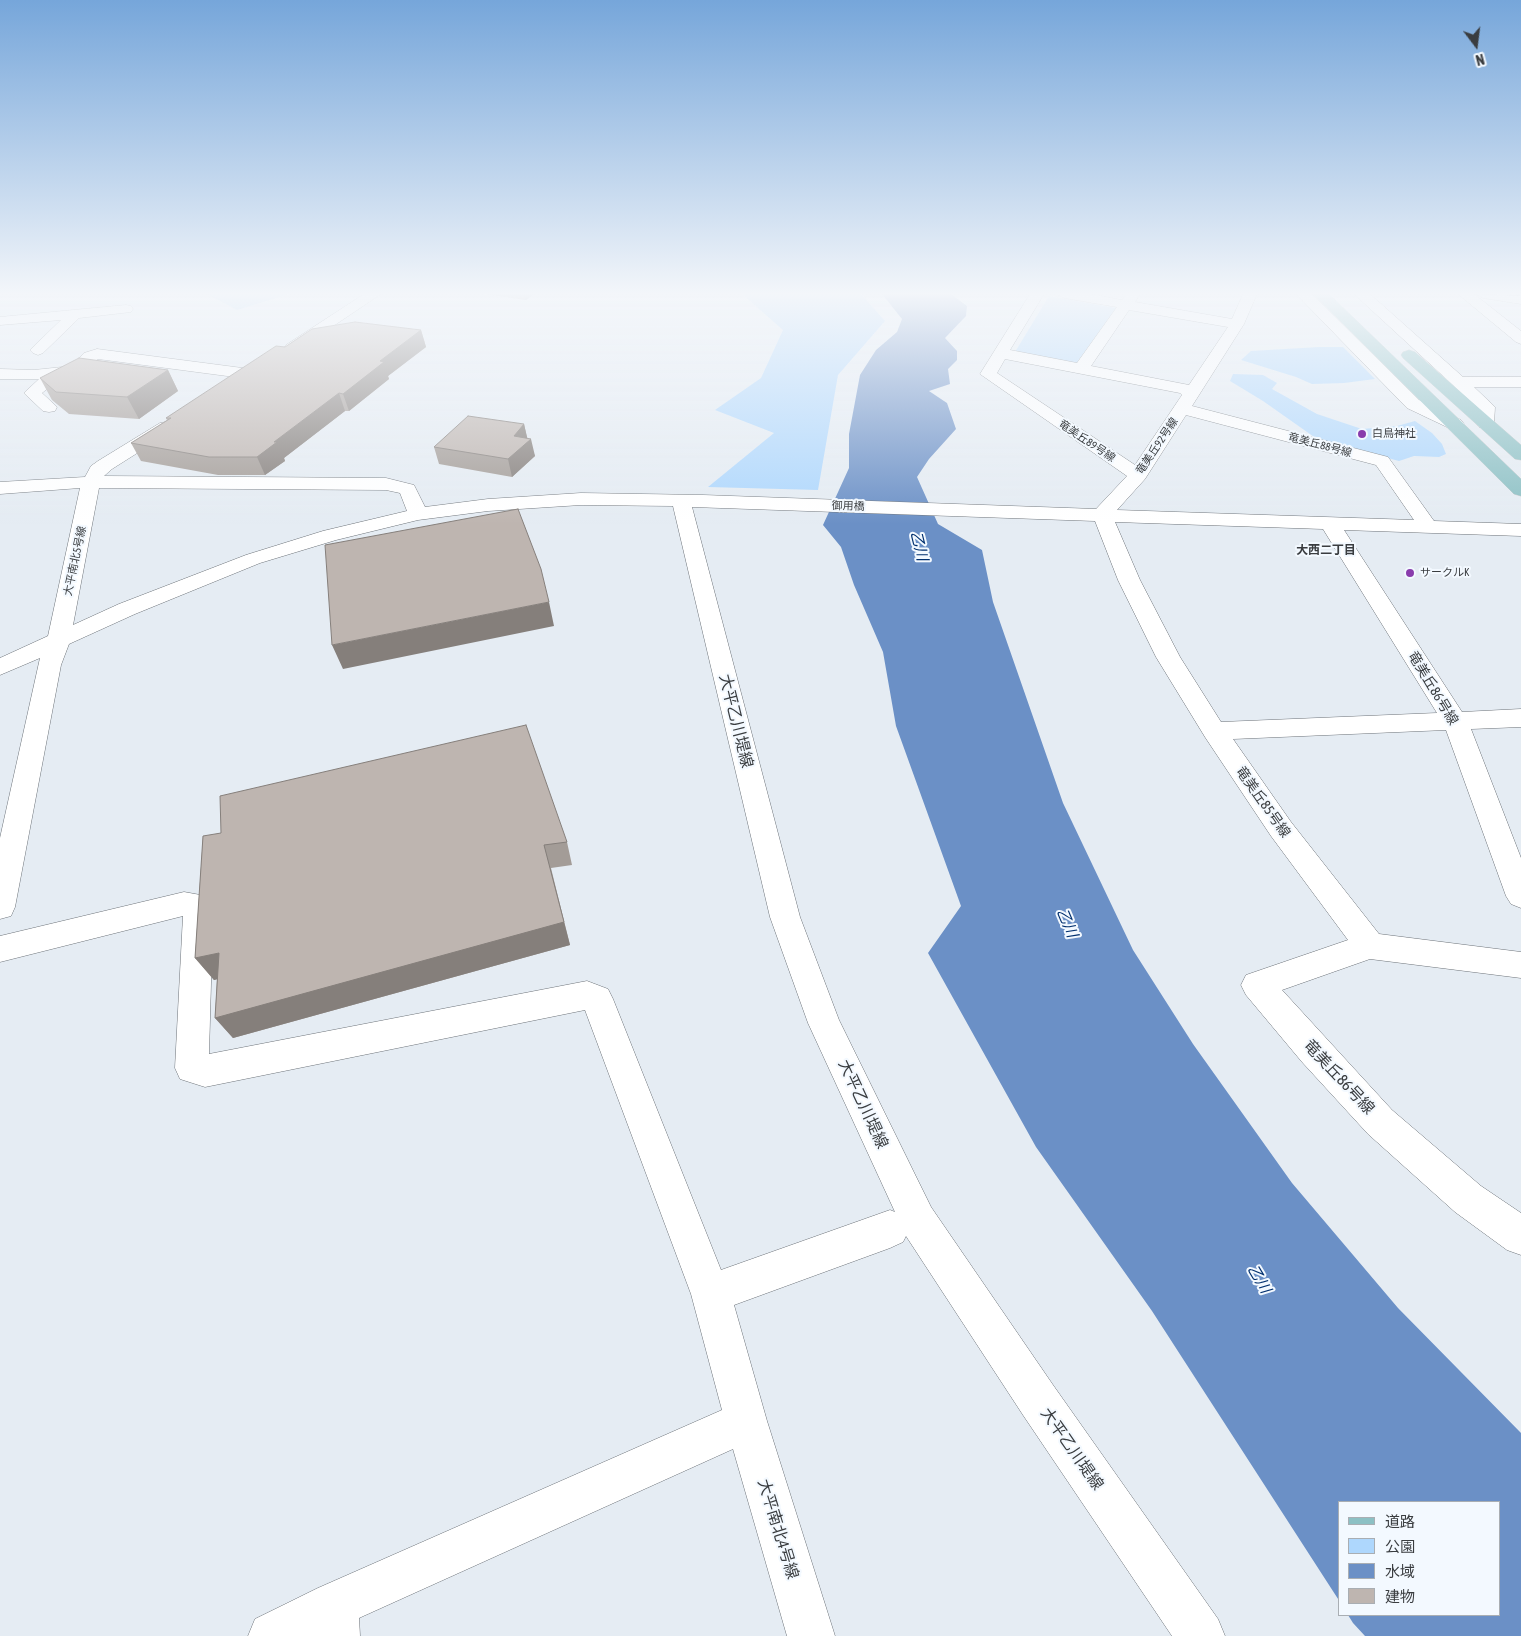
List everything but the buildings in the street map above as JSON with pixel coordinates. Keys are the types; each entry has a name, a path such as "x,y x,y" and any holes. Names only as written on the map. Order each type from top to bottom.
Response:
{"main road":[{"path":"1399,370 1521,490"},
{"path":"1427,370 1521,455"}],"street":[{"path":"0,374 34,375 74,370"},
{"path":"80,370 106,374"},
{"path":"152,376 162,370"},
{"path":"222,370 250,374"},
{"path":"226,389 256,370"},
{"name":"竜美丘89号線","path":"990,370 988,374 1138,475"},
{"name":"竜美丘88号線","path":"1094,370 1186,389 1188,401 1382,461 1427,525"},
{"name":"竜美丘92号線","path":"1102,514 1138,475 1208,370"},
{"path":"1379,370 1413,404 1455,424"},
{"path":"1446,370 1487,407 1485,423"},
{"path":"49,407 32,393 57,372"},
{"path":"1459,382 1521,382"},
{"path":"91,482 98,470 177,420"},
{"path":"0,488 91,482 386,484 407,489 418,514"},
{"name":"大平南北5号線","path":"0,907 48,665 58,640 91,482"},
{"name":"御用橋","path":"58,640 168,592 254,559 330,535 418,514 488,505 581,499 682,501 1427,525 1521,530"},
{"name":"大平乙川堤線","path":"682,501 785,917 824,1023 918,1220 1038,1400 1201,1636"},
{"name":"竜美丘85号線","path":"1102,514 1129,580 1168,657 1214,731 1281,829 1370,946"},
{"name":"竜美丘86号線","path":"1329,522 1455,721 1521,896"},
{"path":"0,649 58,640"},
{"path":"0,667 58,640"},
{"path":"1214,731 1521,718"},
{"name":"大平南北4号線","path":"0,949 184,904 194,905 198,911 192,1068 205,1071 587,995 597,999 710,1294 810,1636"},
{"path":"1370,946 1521,965"},
{"name":"竜美丘86号線","path":"1370,946 1257,986 1380,1122 1468,1199 1521,1236"},
{"path":"710,1294 890,1229"},
{"path":"272,1636 335,1621 746,1421"}],"green space":[{"path":"765,370 842,370 838,375 818,490 708,487 774,433 715,410 761,378"},
{"path":"1274,370 1366,370 1375,379 1344,383 1312,384"},
{"path":"1233,374 1263,375 1277,383 1272,389 1317,414 1362,429 1397,426 1415,421 1432,433 1442,444 1446,454 1439,457 1414,456 1399,461 1317,439 1263,401 1230,381"}],"water":[{"name":"乙川","path":"863,370 948,370 950,384 929,391 947,403 956,429 929,459 917,477 938,524 982,550 993,602 1063,803 1133,950 1193,1044 1292,1183 1398,1308 1521,1433 1521,1636 1365,1636 1353,1623 1349,1616 1501,1616 1501,1501 1338,1501 1338,1599 1152,1311 1036,1147 928,953 961,906 896,726 883,652 854,585 841,547 823,525 849,468 849,434 860,375"}],"place":[{"name":"白鳥神社","path":"1362,434"},
{"name":"サークルK","path":"1410,573"}],"district":[{"name":"大西二丁目","path":"1326,550"}]}
